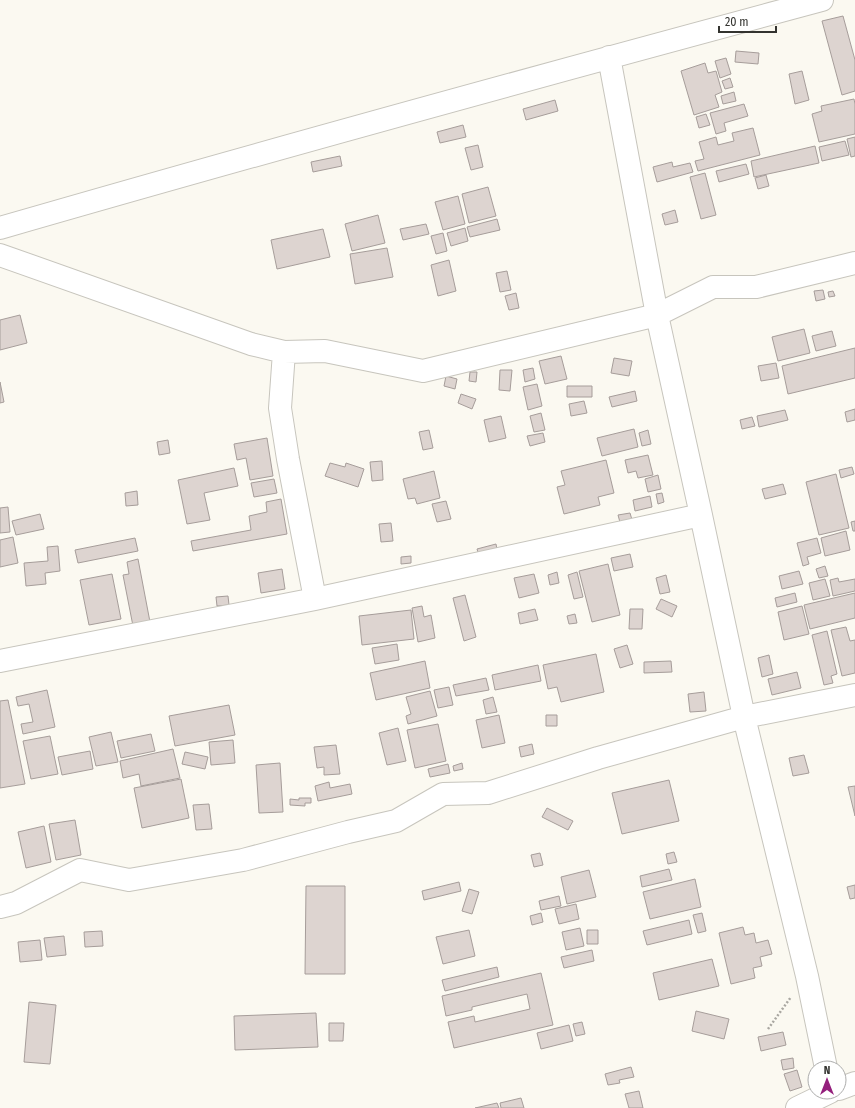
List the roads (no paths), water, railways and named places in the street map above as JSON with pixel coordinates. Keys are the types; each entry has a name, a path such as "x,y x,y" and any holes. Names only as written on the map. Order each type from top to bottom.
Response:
{"street":[{"path":"0,228 158,182 609,57 822,0"},
{"path":"609,57 657,316 744,717 807,976 824,1060"},
{"path":"0,255 251,344 284,352 325,351 423,371 657,316 713,287 756,287 855,263"},
{"path":"284,352 280,408 288,459 315,598"},
{"path":"0,661 315,598 701,515"},
{"path":"0,906 16,903 80,870 128,880 243,860 396,821 443,794 488,794 598,758 744,717 855,695"},
{"path":"797,1108 814,1100"}]}
